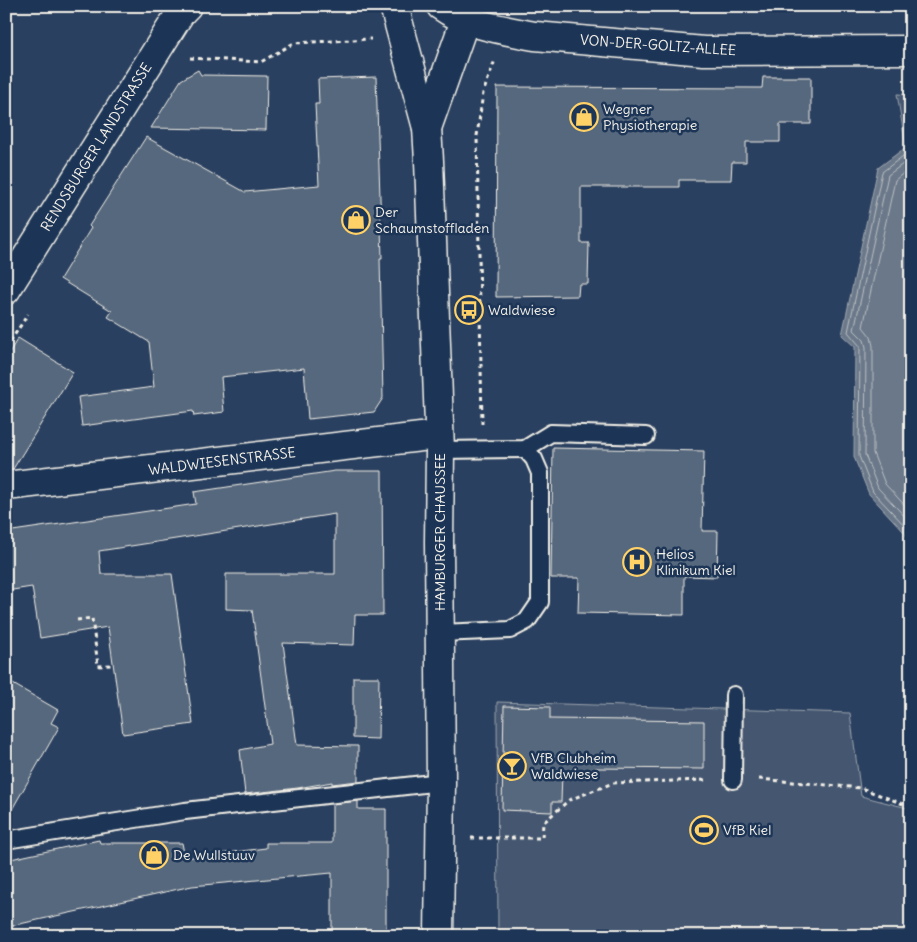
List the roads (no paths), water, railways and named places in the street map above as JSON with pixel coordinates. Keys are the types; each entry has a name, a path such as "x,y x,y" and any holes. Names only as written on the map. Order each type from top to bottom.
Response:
{"street":[{"name":"HAMBURGER CHAUSSEE","path":"394,6 427,128 439,442 440,936"},
{"name":"VON-DER-GOLTZ-ALLEE","path":"441,6 468,13 508,31 535,36 704,51 911,50"},
{"name":"RENDSBURGER LANDSTRASSE","path":"6,290 184,8"},
{"name":"HAMBURGER CHAUSSEE","path":"427,128 468,13"},
{"name":"WALDWIESENSTRASSE","path":"6,486 439,442"}],"lane":[{"path":"439,442 482,449 526,449 551,432 646,436"},
{"path":"440,633 510,630 527,621 540,602 540,473 534,459 526,449"},
{"path":"733,780 734,695"},
{"path":"6,840 185,811 441,782"}],"water":[{"path":"906,147 911,147 911,552 905,533 869,494 854,457 855,347 842,335 878,168"}],"place":[{"name":"Wegner Physiotherapie","path":"584,117"},
{"name":"Der Schaumstoffladen","path":"356,220"},
{"name":"Waldwiese","path":"469,310"},
{"name":"Helios Klinikum Kiel","path":"637,562"},
{"name":"VfB Clubheim Waldwiese","path":"512,766"},
{"name":"VfB Kiel","path":"704,830"},
{"name":"De Wullstuuv","path":"154,855"}]}
